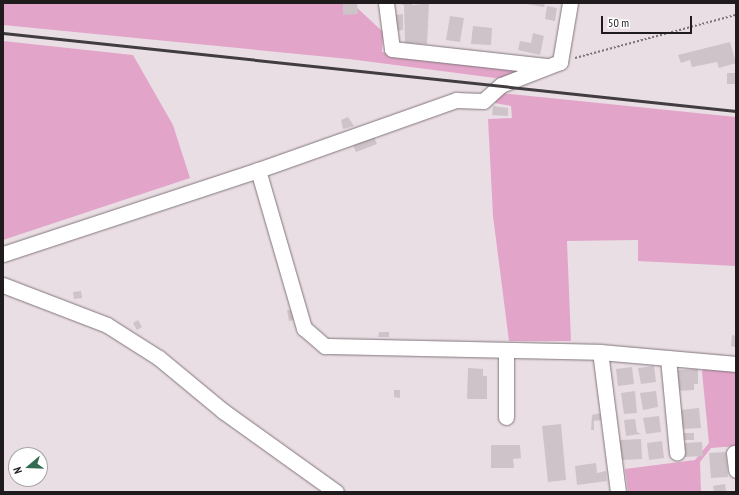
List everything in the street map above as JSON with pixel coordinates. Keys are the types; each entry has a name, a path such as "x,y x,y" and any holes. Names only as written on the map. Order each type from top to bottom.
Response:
{"street":[{"path":"386,3 392,49 555,64"},
{"path":"555,64 570,3"},
{"path":"3,254 258,170 456,100 483,101 501,85 555,64"},
{"path":"258,170 304,328 325,346 506,352 600,352 736,364"},
{"path":"3,285 107,324 159,358 223,411 336,492"},
{"path":"506,352 506,417"},
{"path":"600,352 618,492"},
{"path":"668,358 677,452"},
{"path":"734,452 736,470"}],"path":[{"path":"555,64 736,15"}],"shaded area":[{"path":"3,3 352,3 383,32 382,52 533,68 503,79 349,59 3,25"},
{"path":"3,41 133,55 173,125 190,178 3,240"},
{"path":"500,93 736,117 736,266 638,261 638,240 567,241 571,341 509,341 493,216 488,119 512,118 511,106 495,103"},
{"path":"704,367 736,369 736,446 711,448 700,462 701,492 628,492 625,469 695,460 709,443 702,372"}],"building":[{"path":"343,3 360,3 357,4 358,14 343,15"},
{"path":"396,3 412,3 412,5 433,3 429,4 427,44 405,43 404,5"},
{"path":"520,3 545,3 544,7"},
{"path":"547,6 557,8 555,21 545,19"},
{"path":"403,14 403,30 396,31 396,15"},
{"path":"450,16 464,18 460,42 446,40"},
{"path":"473,26 492,28 491,45 471,44"},
{"path":"533,33 544,36 540,55 518,50 520,41 531,43"},
{"path":"730,42 736,63 719,68 717,62 692,67 690,60 681,63 678,55"},
{"path":"727,73 736,73 736,84 727,84"},
{"path":"493,106 508,108 508,116 492,115"},
{"path":"348,117 354,126 343,129 341,120"},
{"path":"373,135 377,144 356,152 352,143"},
{"path":"81,291 82,298 74,299 73,292"},
{"path":"287,310 292,310 294,320 289,321"},
{"path":"138,320 142,327 137,330 133,323"},
{"path":"379,332 389,332 389,337 378,337"},
{"path":"732,335 736,336 735,347 731,346"},
{"path":"654,366 656,382 641,384 638,368"},
{"path":"632,367 634,384 618,386 616,369"},
{"path":"468,368 483,369 483,376 487,376 487,399 467,399"},
{"path":"698,369 698,384 694,384 694,390 676,391 676,370"},
{"path":"394,390 400,390 400,398 394,397"},
{"path":"635,391 637,413 624,414 621,393"},
{"path":"656,391 658,407 643,410 640,393"},
{"path":"699,408 701,428 681,429 680,410"},
{"path":"601,413 601,420 594,421 594,430 591,430 592,415"},
{"path":"659,416 661,432 646,434 643,418"},
{"path":"635,419 637,432 641,434 626,436 624,420"},
{"path":"561,424 566,480 548,482 542,426"},
{"path":"683,433 694,433 694,440 683,440"},
{"path":"641,439 642,459 621,460 620,440"},
{"path":"662,441 664,458 649,460 647,443"},
{"path":"702,442 703,456 684,457 684,443"},
{"path":"491,445 520,445 521,458 513,459 514,468 491,468"},
{"path":"726,452 728,477 711,478 709,453"},
{"path":"596,463 597,473 606,471 607,481 577,485 575,466"},
{"path":"725,484 726,492 714,492 713,486"}],"railway":[{"path":"3,33 736,111"}]}
